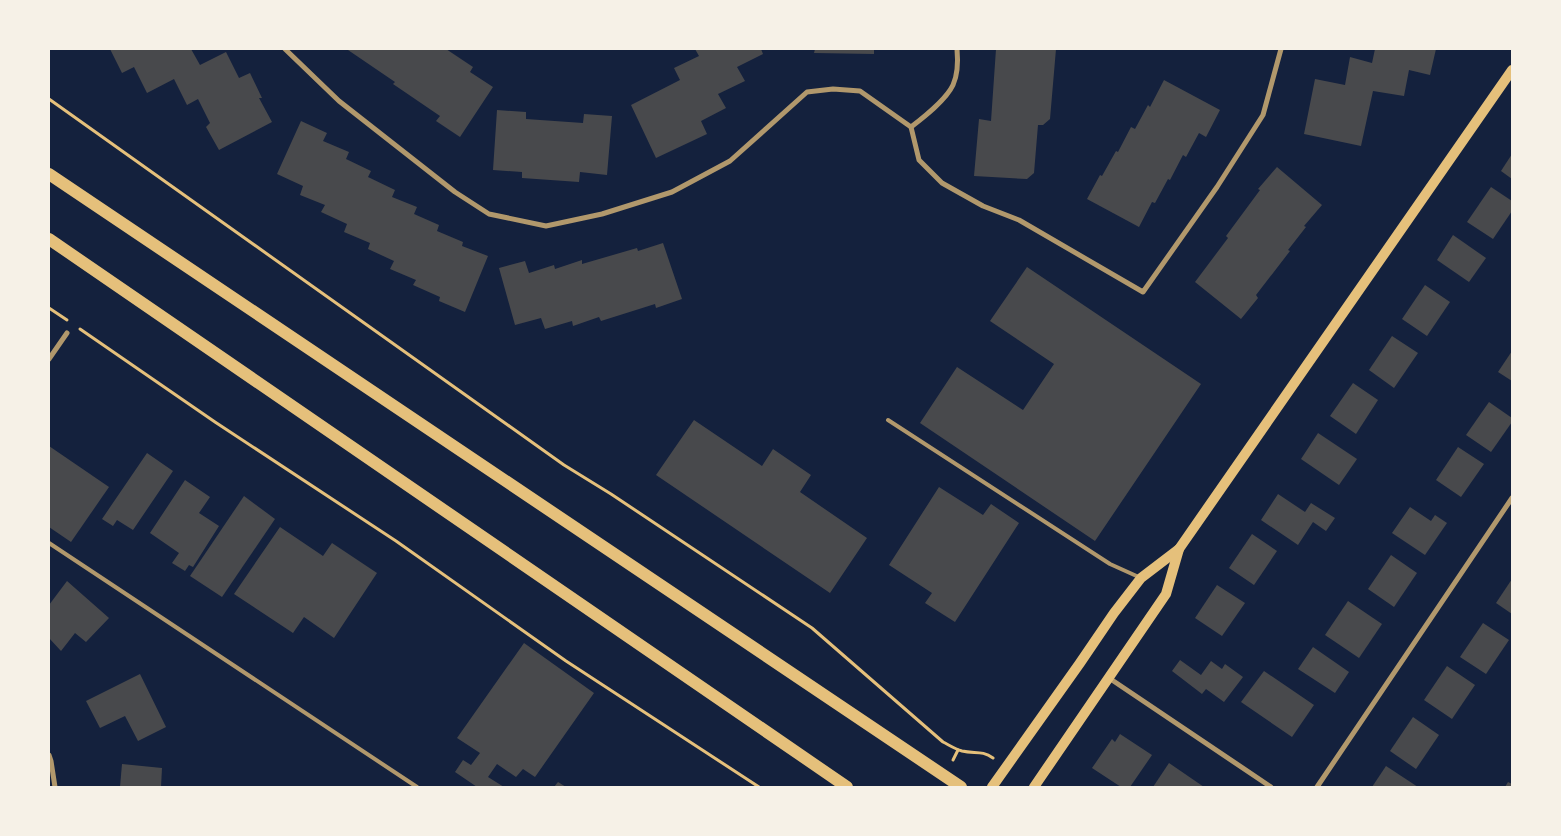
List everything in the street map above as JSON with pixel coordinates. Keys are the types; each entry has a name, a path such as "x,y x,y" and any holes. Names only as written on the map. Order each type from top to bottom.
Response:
{"main road":[{"path":"992,787 1114,613 1141,578 1179,549 1512,70"},
{"path":"49,174 961,787"},
{"path":"49,239 847,787"},
{"path":"1034,787 1166,594 1179,549"}],"street":[{"path":"285,49 339,100 455,192 489,214 546,226 602,214 672,192 730,161 807,92 833,89 860,91 911,127 918,160 942,183 983,206 1019,220 1143,292 1217,187 1264,115 1282,49"},
{"path":"911,127 934,109 953,85 958,60 957,49"},
{"path":"49,360 67,333"},
{"path":"1317,787 1512,498"},
{"path":"1108,678 1271,787"},
{"path":"49,755 55,787"}],"lane":[{"path":"888,420 1110,564 1141,578"},
{"path":"49,543 417,787"}],"path":[{"path":"49,99 564,465 611,494 812,628 943,742 958,750 972,753 984,752"},
{"path":"49,308 135,365 215,422 396,541 566,661 760,787"}],"building":[{"path":"110,49 191,49 200,65 226,52 239,78 250,73 262,98 259,98 272,122 219,150 206,127 210,123 198,99 187,105 174,79 147,93 134,67 122,73"},
{"path":"349,49 446,49 473,67 470,72 493,87 460,137 436,121 440,116 393,84 395,82"},
{"path":"695,49 761,49 763,54 737,67 745,81 718,94 726,108 701,121 707,134 656,158 631,105 680,80 674,68 699,56"},
{"path":"815,49 874,49 874,54 814,53"},
{"path":"996,49 1056,49 1050,119 1043,125 1038,125 1034,173 1027,179 974,176 979,119 991,121"},
{"path":"1375,49 1436,49 1430,75 1409,70 1404,96 1373,91 1361,146 1304,134 1315,79 1345,85 1350,57 1372,63"},
{"path":"1164,80 1220,110 1206,137 1199,133 1186,157 1183,155 1155,203 1152,202 1139,227 1087,199 1100,175 1102,176 1116,151 1118,152 1131,127 1135,129 1148,105 1150,107"},
{"path":"497,110 526,112 526,119 583,123 584,114 612,116 607,175 580,172 579,182 522,178 522,172 493,170"},
{"path":"301,121 327,133 323,141 349,152 346,159 371,171 368,177 395,190 392,197 417,207 414,214 439,225 437,231 463,242 462,246 488,256 465,312 439,301 440,297 413,285 416,280 390,269 394,261 368,249 370,243 344,232 347,224 321,212 325,205 300,195 303,186 277,174"},
{"path":"1512,154 1512,179 1501,171"},
{"path":"1277,167 1322,205 1304,226 1306,227 1288,250 1290,251 1256,295 1258,298 1241,319 1195,282 1228,238 1226,236 1260,190 1258,189"},
{"path":"1491,187 1512,201 1512,211 1493,239 1467,222"},
{"path":"1453,235 1486,258 1469,282 1437,260"},
{"path":"663,243 682,299 656,308 655,304 601,321 599,317 573,326 572,321 545,329 541,318 515,325 499,268 525,261 529,273 554,265 555,269 582,260 582,264 637,248 638,251"},
{"path":"1027,267 1201,384 1095,541 920,423 957,367 1023,410 1054,364 990,321"},
{"path":"1425,285 1450,302 1427,336 1402,319"},
{"path":"1392,336 1418,353 1394,388 1369,370"},
{"path":"1512,351 1512,381 1498,372"},
{"path":"1353,383 1378,400 1356,434 1330,416"},
{"path":"1489,402 1512,418 1512,422 1491,452 1466,435"},
{"path":"694,420 762,466 773,449 811,475 800,492 867,538 830,593 656,475"},
{"path":"1318,433 1357,459 1339,485 1301,459"},
{"path":"49,446 109,487 71,542 49,527"},
{"path":"1458,447 1484,464 1461,497 1436,480"},
{"path":"147,453 173,471 133,530 117,520 113,526 102,519"},
{"path":"185,480 210,497 199,513 219,526 193,567 189,565 185,571 172,563 179,553 150,533"},
{"path":"939,487 983,515 991,504 1019,523 955,622 925,603 932,593 889,565"},
{"path":"1278,494 1305,512 1311,503 1335,518 1326,531 1313,522 1298,545 1261,520"},
{"path":"244,496 275,519 222,597 190,576"},
{"path":"1410,507 1431,521 1435,515 1447,523 1425,555 1392,533"},
{"path":"280,527 323,556 332,543 377,573 334,638 304,617 293,633 234,594"},
{"path":"1252,534 1277,551 1254,585 1229,568"},
{"path":"1391,555 1417,573 1394,607 1368,589"},
{"path":"1512,579 1512,614 1496,603"},
{"path":"67,581 109,618 86,642 75,633 61,651 49,638 49,605"},
{"path":"1217,585 1245,603 1222,636 1195,618"},
{"path":"1348,601 1382,624 1359,658 1325,635"},
{"path":"1483,623 1509,640 1486,674 1460,657"},
{"path":"524,643 594,693 535,777 523,769 516,777 497,764 488,777 504,787 477,787 455,772 463,760 471,765 480,753 457,738"},
{"path":"1313,647 1349,672 1335,693 1298,669"},
{"path":"1180,660 1201,675 1211,661 1222,669 1225,664 1243,677 1224,702 1206,689 1202,694 1172,671"},
{"path":"1447,666 1475,685 1452,719 1424,700"},
{"path":"1264,671 1314,705 1292,737 1241,702"},
{"path":"140,674 166,727 138,741 125,716 100,728 86,701"},
{"path":"1413,717 1439,735 1416,769 1390,751"},
{"path":"1120,734 1152,755 1130,787 1121,787 1092,768 1112,739 1115,742"},
{"path":"1169,763 1204,787 1153,787"},
{"path":"122,764 162,768 161,787 120,787"},
{"path":"1386,766 1418,787 1372,787"},
{"path":"558,782 566,787 554,787"},
{"path":"1508,782 1512,784 1512,787 1505,787"}]}
